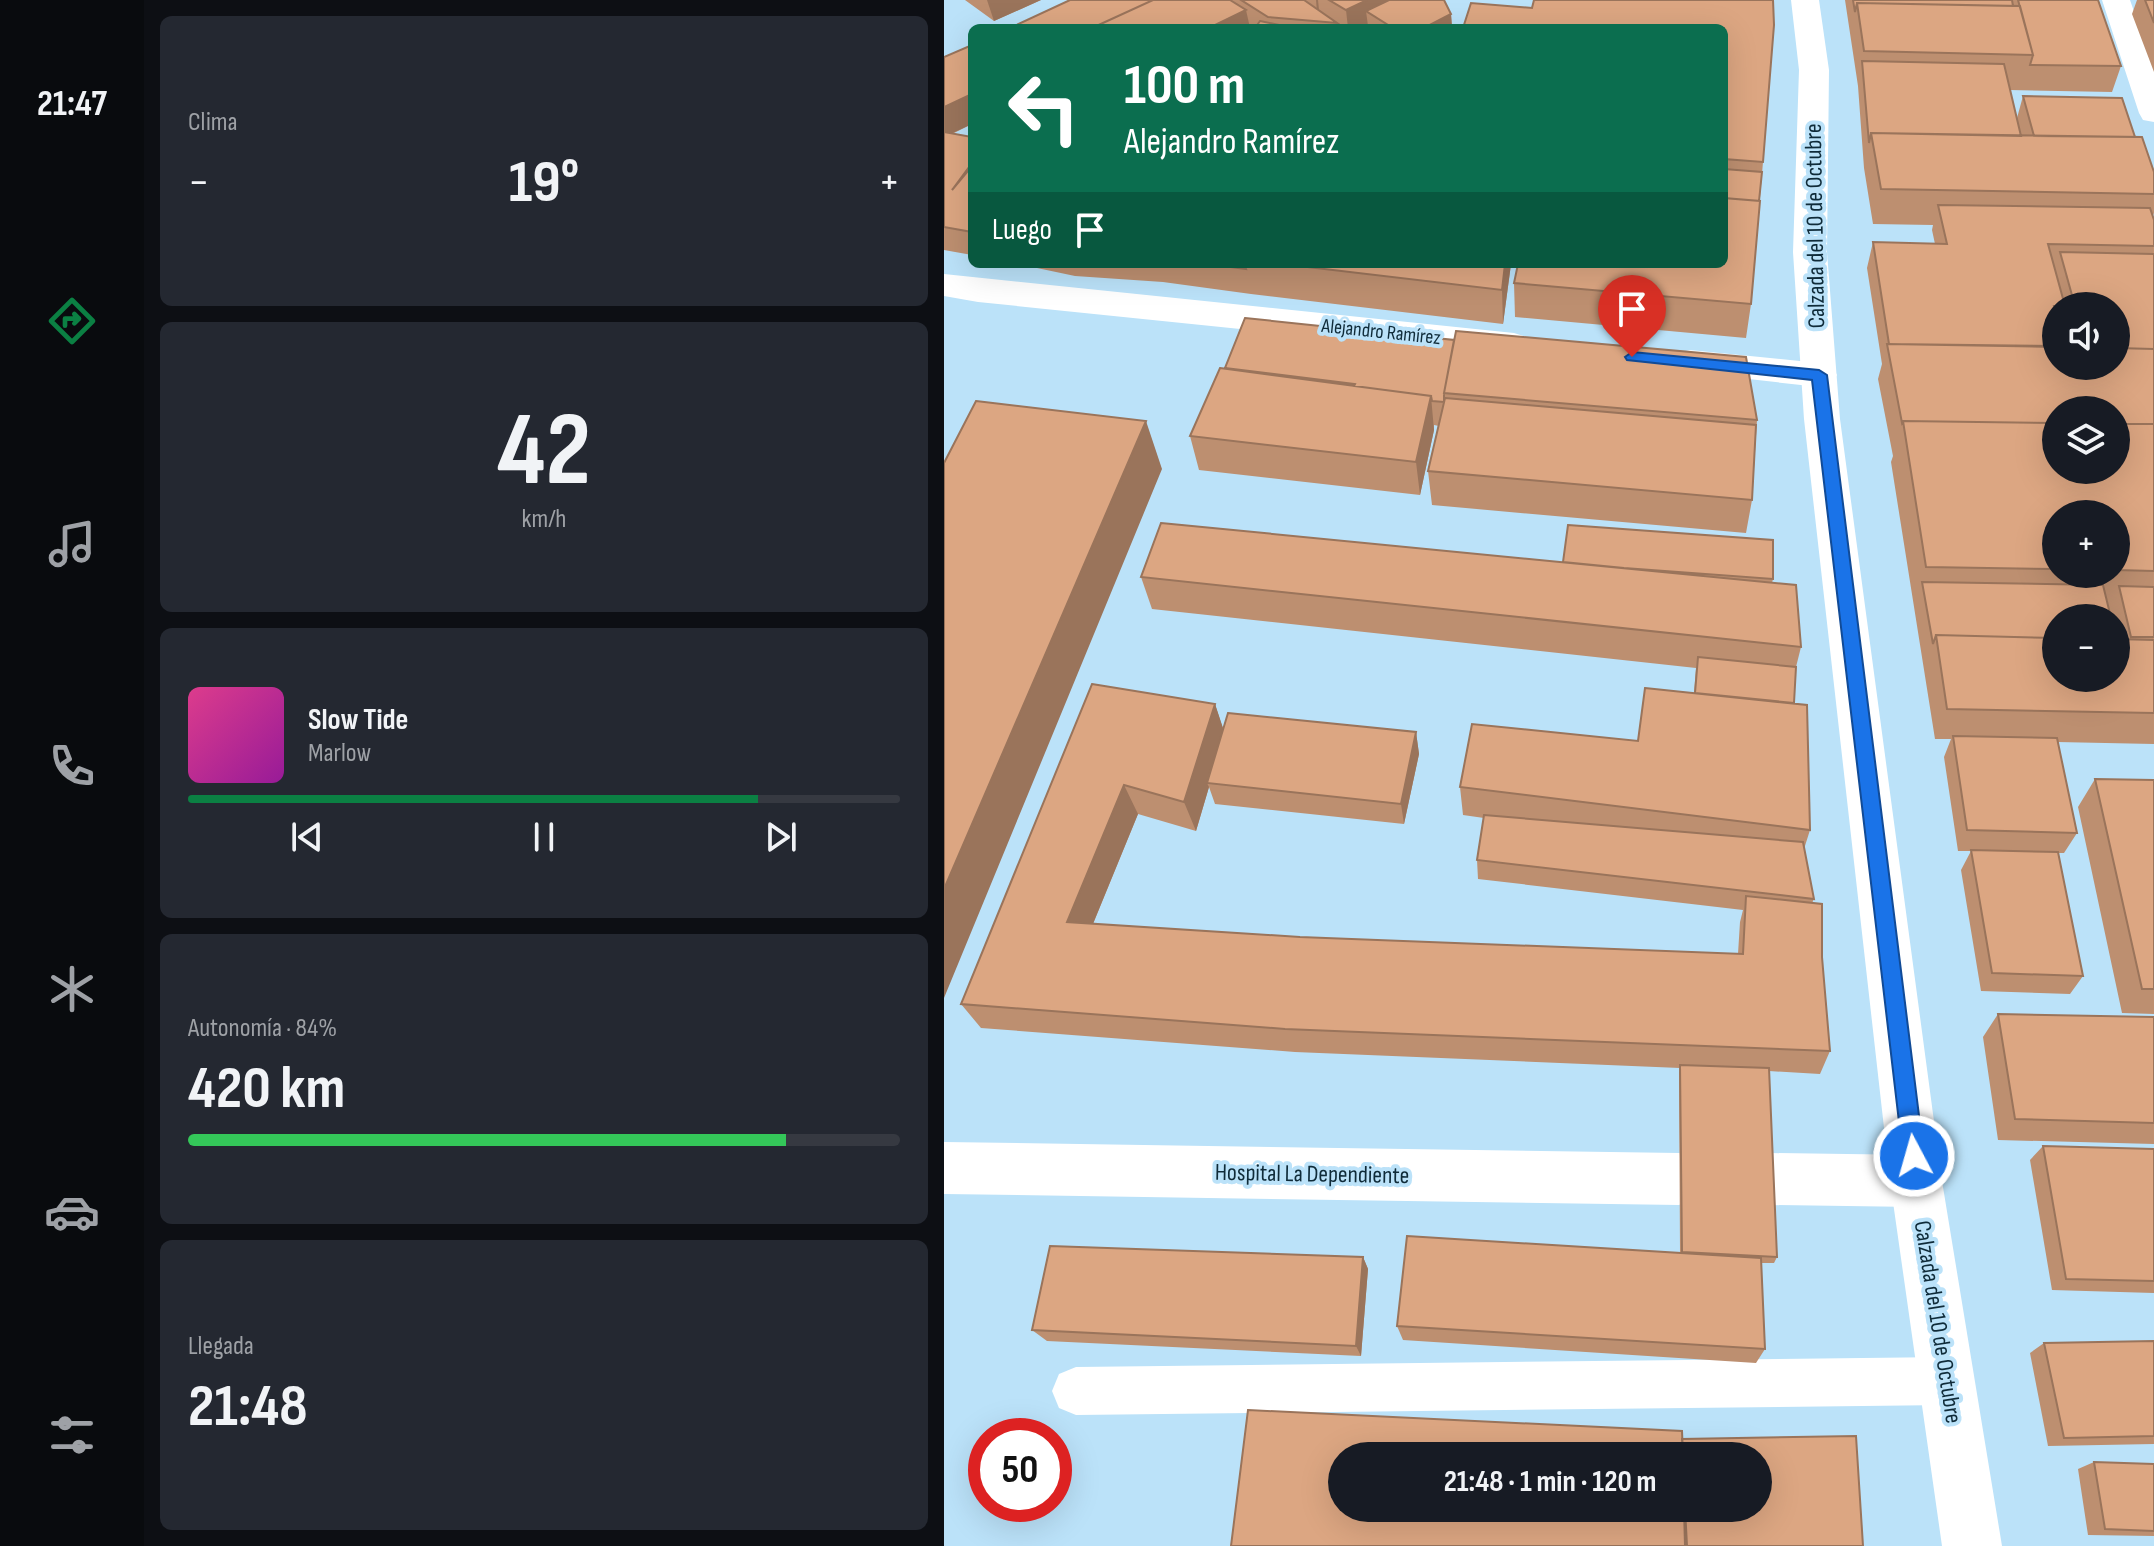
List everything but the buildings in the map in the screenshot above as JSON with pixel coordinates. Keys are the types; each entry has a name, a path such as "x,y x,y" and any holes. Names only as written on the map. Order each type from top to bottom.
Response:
{"main road":[{"name":"Calzada del 10 de Octubre","path":"1805,0 1814,70 1810,252 1819,375 1916,1181 1972,1546"},
{"path":"2116,0 2154,113"},
{"name":"Alejandro Ramírez","path":"944,285 978,291 1549,348"},
{"path":"1660,359 1819,375"},
{"name":"Hospital La Dependiente","path":"944,1168 1679,1179"},
{"path":"1770,1179 1916,1181"}],"lane":[{"path":"1076,1391 1947,1381"}],"route":[{"path":"1632,357 1819,375 1914,1156"}]}
